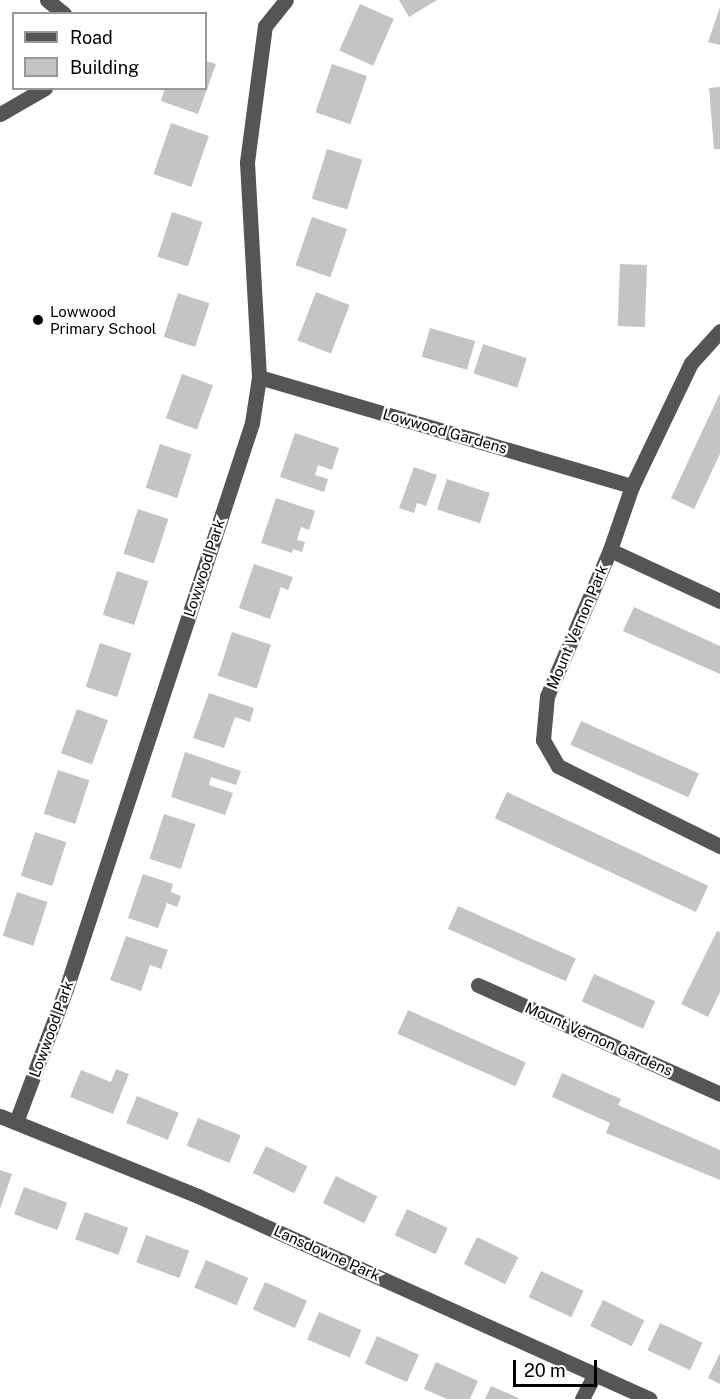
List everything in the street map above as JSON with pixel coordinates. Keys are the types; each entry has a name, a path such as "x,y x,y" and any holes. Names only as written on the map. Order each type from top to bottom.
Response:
{"street":[{"path":"47,0 62,12"},
{"name":"Lowwood Park","path":"16,1122 66,989 252,423 259,377 247,162 265,26 286,0"},
{"path":"0,114 42,90"},
{"name":"Mount Vernon Park","path":"720,331 691,363 632,486 610,550 547,696 543,740 558,766 720,846"},
{"name":"Lowwood Gardens","path":"259,377 632,486"},
{"path":"610,550 720,601"},
{"name":"Mount Vernon Gardens","path":"478,985 720,1094"},
{"name":"Lansdowne Park","path":"0,1116 209,1200 649,1399"},
{"path":"582,1399 595,1374"}],"building":[{"path":"399,0 437,0 409,17"},
{"path":"360,4 394,19 373,66 339,51"},
{"path":"720,7 720,45 708,42"},
{"path":"207,61 216,64 207,89"},
{"path":"332,64 367,76 350,124 315,112"},
{"path":"720,87 720,149 714,149 709,88"},
{"path":"164,90 207,90 198,114 161,101"},
{"path":"171,123 209,136 191,187 153,174"},
{"path":"327,149 362,160 347,210 312,199"},
{"path":"172,212 202,222 188,267 157,257"},
{"path":"312,217 347,229 330,277 295,265"},
{"path":"620,264 647,265 645,327 618,326"},
{"path":"316,292 350,305 331,353 297,341"},
{"path":"178,293 209,303 195,347 164,337"},
{"path":"430,328 475,341 467,370 422,357"},
{"path":"483,344 527,358 517,388 473,373"},
{"path":"182,374 213,385 197,429 166,418"},
{"path":"720,393 720,454 694,509 671,498"},
{"path":"295,433 339,448 332,470 318,465 315,475 328,479 324,492 280,477"},
{"path":"160,444 191,454 177,498 146,488"},
{"path":"414,467 437,475 426,506 417,503 414,513 399,508"},
{"path":"447,479 490,493 480,523 437,509"},
{"path":"276,498 315,511 309,530 301,527 297,540 305,542 302,552 293,549 292,553 261,543"},
{"path":"138,509 168,519 154,564 123,554"},
{"path":"254,564 293,577 288,590 281,587 270,619 239,608"},
{"path":"117,571 148,581 134,625 103,615"},
{"path":"634,607 720,646 720,674 623,631"},
{"path":"232,632 271,645 257,688 218,676"},
{"path":"100,643 131,653 117,697 86,687"},
{"path":"209,693 254,708 250,722 235,717 224,748 193,738"},
{"path":"77,709 108,720 92,764 61,753"},
{"path":"581,721 699,773 688,797 570,745"},
{"path":"185,752 241,771 236,785 211,777 209,785 233,793 225,815 171,797"},
{"path":"58,770 89,780 75,824 44,814"},
{"path":"507,792 708,886 696,912 495,818"},
{"path":"164,814 195,824 181,869 149,859"},
{"path":"35,832 66,842 52,886 21,876"},
{"path":"143,874 173,884 171,892 181,896 177,907 167,903 158,928 128,918"},
{"path":"17,892 47,902 33,946 3,936"},
{"path":"458,906 576,958 566,981 448,929"},
{"path":"717,931 720,932 720,992 708,1017 681,1004"},
{"path":"126,936 168,950 161,969 150,965 141,991 110,980"},
{"path":"594,974 655,1001 643,1029 582,1001"},
{"path":"408,1010 526,1062 515,1086 397,1034"},
{"path":"116,1069 129,1074 113,1114 70,1097 81,1070 111,1082"},
{"path":"562,1073 621,1099 618,1105 720,1150 720,1180 606,1133 610,1123 552,1097"},
{"path":"137,1096 179,1113 168,1140 126,1123"},
{"path":"198,1118 241,1135 229,1163 187,1146"},
{"path":"266,1146 307,1166 294,1193 253,1173"},
{"path":"0,1170 12,1174 0,1209"},
{"path":"336,1176 377,1196 364,1223 323,1203"},
{"path":"24,1187 67,1203 57,1230 14,1214"},
{"path":"407,1209 448,1228 436,1254 395,1235"},
{"path":"85,1212 128,1228 118,1255 75,1239"},
{"path":"146,1235 189,1251 179,1278 136,1262"},
{"path":"477,1237 518,1257 505,1284 464,1264"},
{"path":"206,1260 248,1278 237,1306 194,1288"},
{"path":"541,1271 584,1291 571,1317 529,1297"},
{"path":"265,1282 307,1301 295,1328 253,1309"},
{"path":"603,1300 644,1320 632,1346 590,1326"},
{"path":"319,1312 361,1330 350,1358 307,1340"},
{"path":"660,1323 703,1343 690,1370 647,1350"},
{"path":"377,1336 419,1355 407,1382 365,1363"},
{"path":"720,1353 720,1384 708,1378"},
{"path":"436,1362 478,1381 470,1399 447,1399 424,1389"},
{"path":"491,1386 512,1395 520,1399 485,1399"}],"place":[{"name":"Lowwood Primary School","path":"38,320"}]}
